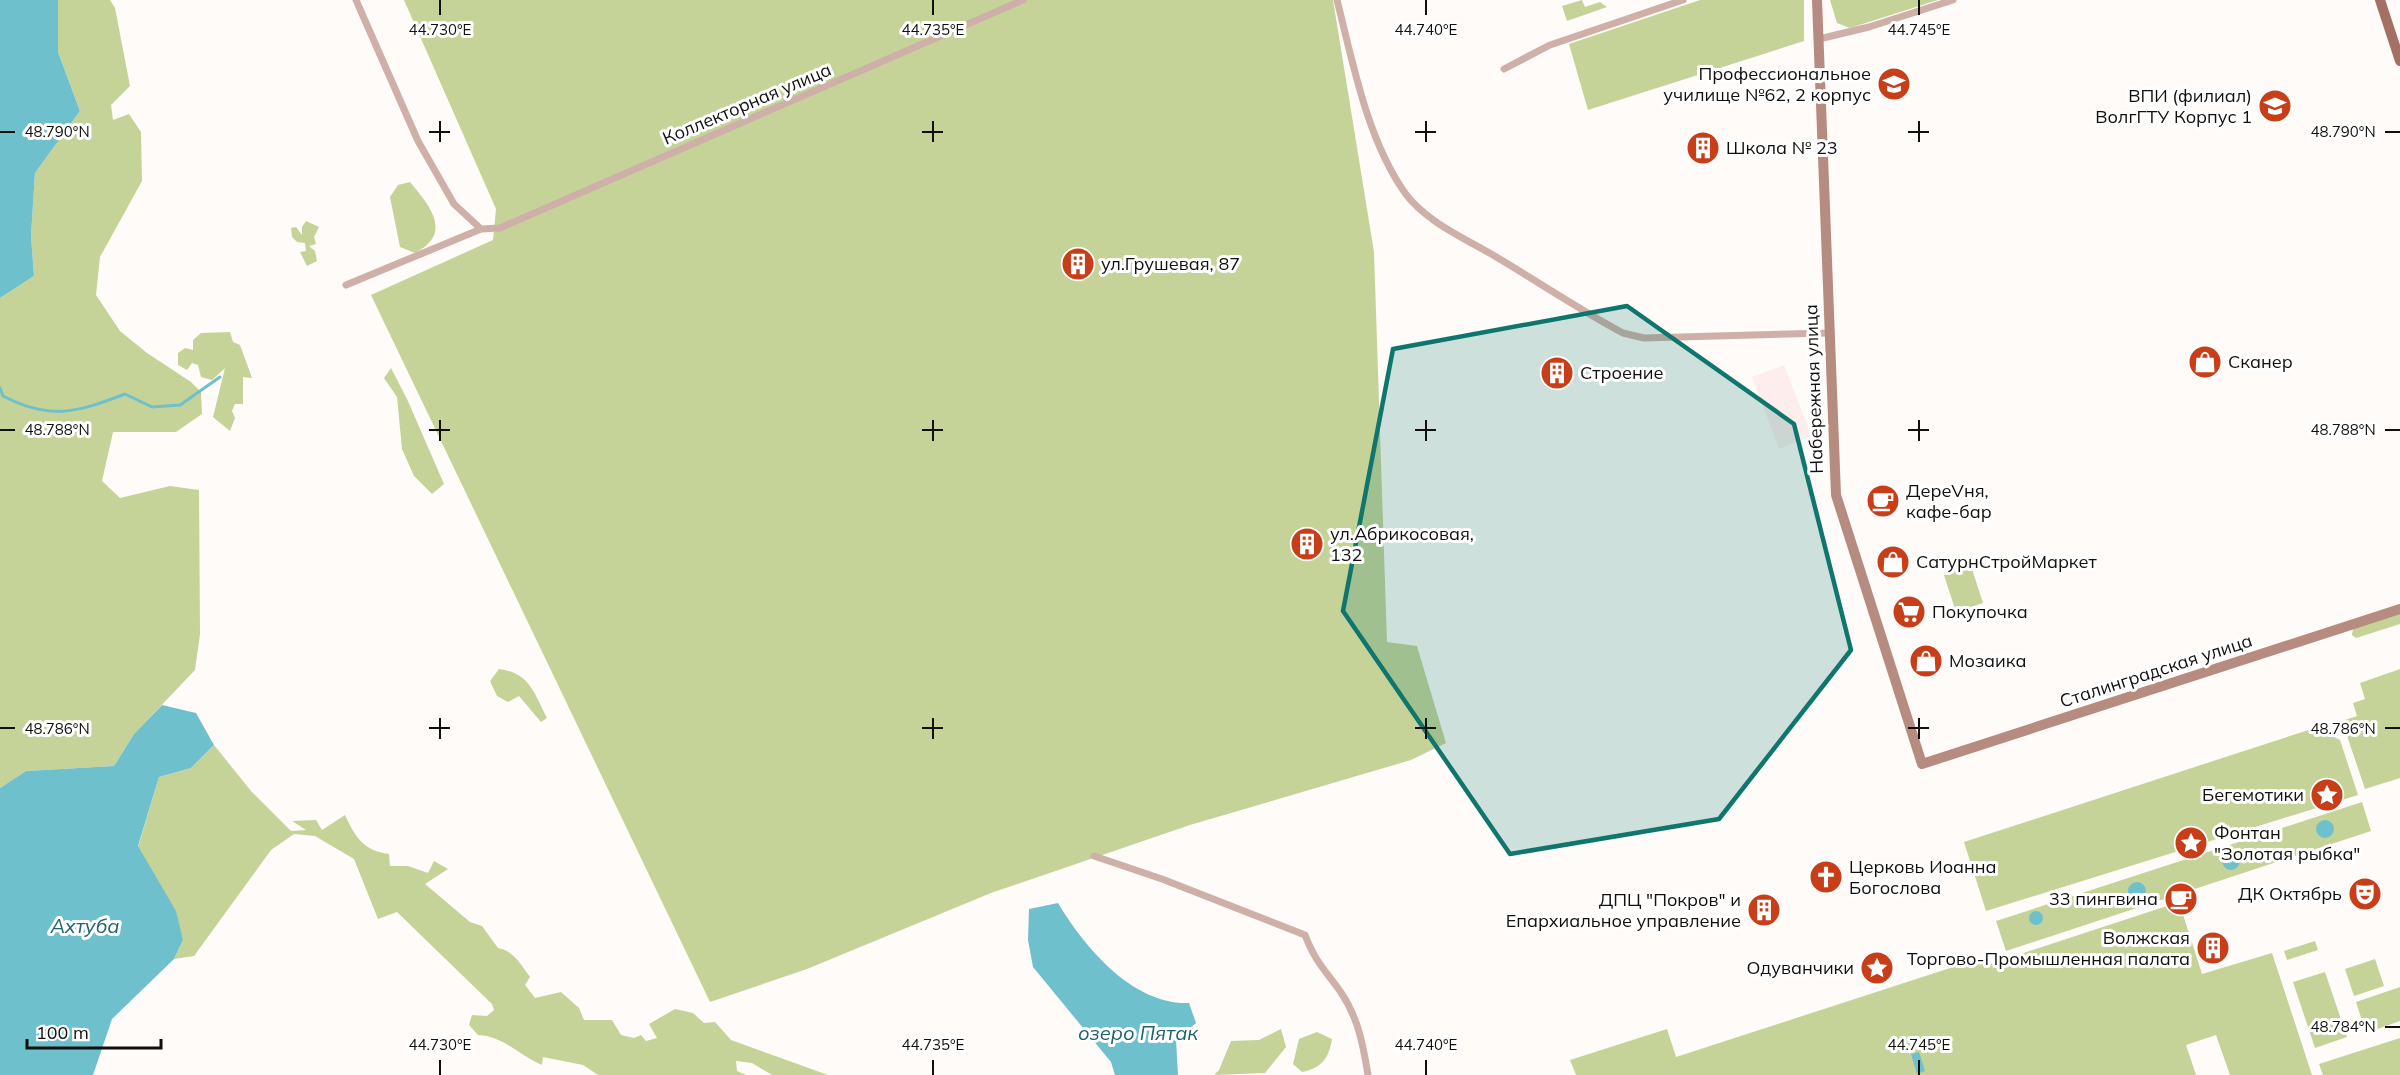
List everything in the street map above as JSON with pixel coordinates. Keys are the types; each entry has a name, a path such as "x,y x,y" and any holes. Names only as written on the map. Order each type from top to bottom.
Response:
{"main road":[{"path":"2380,0 2400,61"}],"street":[{"path":"356,0 418,141 454,204 481,229"},
{"name":"Коллекторная улица","path":"346,285 481,229 500,228 1023,0"},
{"path":"1337,0 1367,110 1389,162 1406,194 1423,211 1446,227 1623,333 1644,338 1828,333"},
{"path":"1504,69 1550,45 1683,0"},
{"name":"Набережная улица","path":"1816,0 1836,495 1922,764"},
{"path":"1819,39 1869,27 1953,0"},
{"name":"Сталинградская улица","path":"1922,764 2400,609"},
{"path":"1094,856 1162,879 1305,935 1313,957 1339,989 1360,1029 1368,1075"}],"highlighted area":[{"path":"1627,306 1794,424 1851,650 1719,819 1510,854 1343,611 1393,349"}],"shaded area":[{"path":"1784,365 1811,436 1779,449 1752,377"}],"green space":[{"path":"58,0 110,0 115,8 130,86 111,105 113,120 129,114 141,132 142,181 100,257 96,295 120,331 147,353 191,382 201,392 202,414 176,432 113,432 102,481 120,498 170,486 199,490 200,634 195,670 134,734 114,766 26,771 0,788 0,298 34,276 31,236 35,173 80,111 58,52"},
{"path":"404,0 1333,0 1374,252 1387,642 1417,646 1446,743 1411,760 1190,825 991,893 807,969 710,1002 371,295 493,240 496,209"},
{"path":"1582,0 1585,7 1600,2 1607,7 1567,21 1562,6"},
{"path":"1700,0 1804,0 1804,41 1588,110 1569,44"},
{"path":"1830,0 1938,0 1850,28 1837,23"},
{"path":"410,182 430,209 436,228 427,245 415,253 400,247 390,197 398,185"},
{"path":"306,221 319,227 314,237 316,244 309,246 315,251 317,261 307,266 300,252 306,251 305,243 297,242 292,237 291,228 296,227 302,235 302,227"},
{"path":"230,332 233,342 240,345 252,378 243,377 243,404 235,404 232,411 235,418 230,431 213,417 225,368 212,380 201,377 198,365 192,363 187,370 178,365 178,353 185,348 193,350 193,340 201,333"},
{"path":"391,368 444,484 432,494 414,476 402,449 397,397 384,378"},
{"path":"1971,566 1983,603 1956,612 1944,575"},
{"path":"2400,614 2400,624 2356,638 2352,635 2353,629"},
{"path":"499,669 518,675 530,686 547,718 541,722 519,696 508,702 497,696 490,681"},
{"path":"2400,669 2400,778 2365,789 2342,721 2357,716 2353,703 2365,699 2360,683"},
{"path":"2327,724 2332,736 2340,740 2358,795 1986,911 1964,842"},
{"path":"214,745 251,791 291,831 306,830 292,821 316,820 322,830 345,815 361,842 373,850 389,854 390,866 408,866 428,873 434,861 448,869 425,884 470,922 482,926 498,948 517,959 530,977 525,985 535,998 561,992 579,1008 584,1020 612,1020 621,1035 634,1038 641,1035 646,1041 657,1038 649,1024 675,1009 693,1013 704,1023 715,1022 731,1040 828,1075 772,1075 752,1063 736,1061 737,1071 746,1075 598,1075 583,1065 543,1057 542,1065 503,1042 478,1035 469,1025 472,1015 487,1016 494,1010 492,1004 397,912 378,919 354,859 315,836 294,834 271,850 194,956 174,959 183,940 138,847 159,777 191,768"},
{"path":"2362,802 2371,831 2006,951 1996,921"},
{"path":"2179,902 2202,974 2272,953 2312,1075 2230,1075 2216,1035 2186,1045 2196,1075 1576,1075 1570,1060 1667,1029 1676,1057 1981,958 1984,966"},
{"path":"2315,941 2318,950 2287,960 2284,951"},
{"path":"2375,959 2384,986 2354,996 2345,969"},
{"path":"2325,972 2347,1037 2315,1048 2293,982"},
{"path":"2400,987 2400,1021 2366,1033 2356,1002"},
{"path":"1281,1029 1286,1047 1265,1073 1214,1075 1219,1070 1231,1041 1259,1040"},
{"path":"1317,1032 1332,1039 1329,1052 1315,1068 1302,1072 1293,1064 1299,1039"},
{"path":"2400,1038 2400,1075 2323,1075 2319,1064"}],"water":[{"path":"0,0 58,0 58,52 80,111 35,173 31,236 34,276 0,298"},
{"name":"Ахтуба","path":"162,705 196,713 214,745 191,768 159,777 138,846 176,911 183,940 174,959 112,1019 93,1075 0,1075 0,788 26,771 114,766 134,734"},
{"path":"2325,820 2331,823 2334,829 2331,835 2325,838 2319,835 2316,829 2319,823"},
{"path":"2231,852 2237,855 2240,861 2237,867 2231,870 2225,867 2222,861 2225,855"},
{"path":"2137,882 2143,885 2146,891 2143,897 2137,900 2131,897 2128,891 2131,885"},
{"name":"озеро Пятак","path":"1058,903 1082,938 1097,955 1130,984 1149,995 1168,1001 1189,1003 1196,1023 1176,1040 1178,1075 1115,1075 1111,1062 1033,967 1028,940 1029,909"},
{"path":"2033,911 2039,911 2043,918 2039,925 2033,925 2029,921 2029,915"},
{"path":"1919,1052 1925,1071 1917,1074 1911,1054"}],"waterway":[{"path":"0,388 3,396 20,404 50,411 78,409 125,394 152,407 180,405 220,377"}],"place":[{"name":"Профессиональное училище №62, 2 корпус","path":"1894,84"},
{"name":"ВПИ (филиал) ВолгГТУ Корпус 1","path":"2275,106"},
{"name":"Школа № 23","path":"1703,148"},
{"name":"ул.Грушевая, 87","path":"1078,264"},
{"name":"Сканер","path":"2205,362"},
{"name":"Строение","path":"1557,373"},
{"name":"ДереVня, кафе-бар","path":"1883,501"},
{"name":"ул.Абрикосовая, 132","path":"1307,544"},
{"name":"СатурнСтройМаркет","path":"1893,562"},
{"name":"Покупочка","path":"1909,612"},
{"name":"Мозаика","path":"1926,661"},
{"name":"Бегемотики","path":"2327,795"},
{"name":"Фонтан \"Золотая рыбка\"","path":"2191,843"},
{"name":"Церковь Иоанна Богослова","path":"1826,877"},
{"name":"ДК Октябрь","path":"2365,894"},
{"name":"33 пингвина","path":"2181,899"},
{"name":"ДПЦ \"Покров\" и Епархиальное управление","path":"1764,910"},
{"name":"Волжская Торгово-Промышленная палата","path":"2213,948"},
{"name":"Одуванчики","path":"1877,968"}]}
